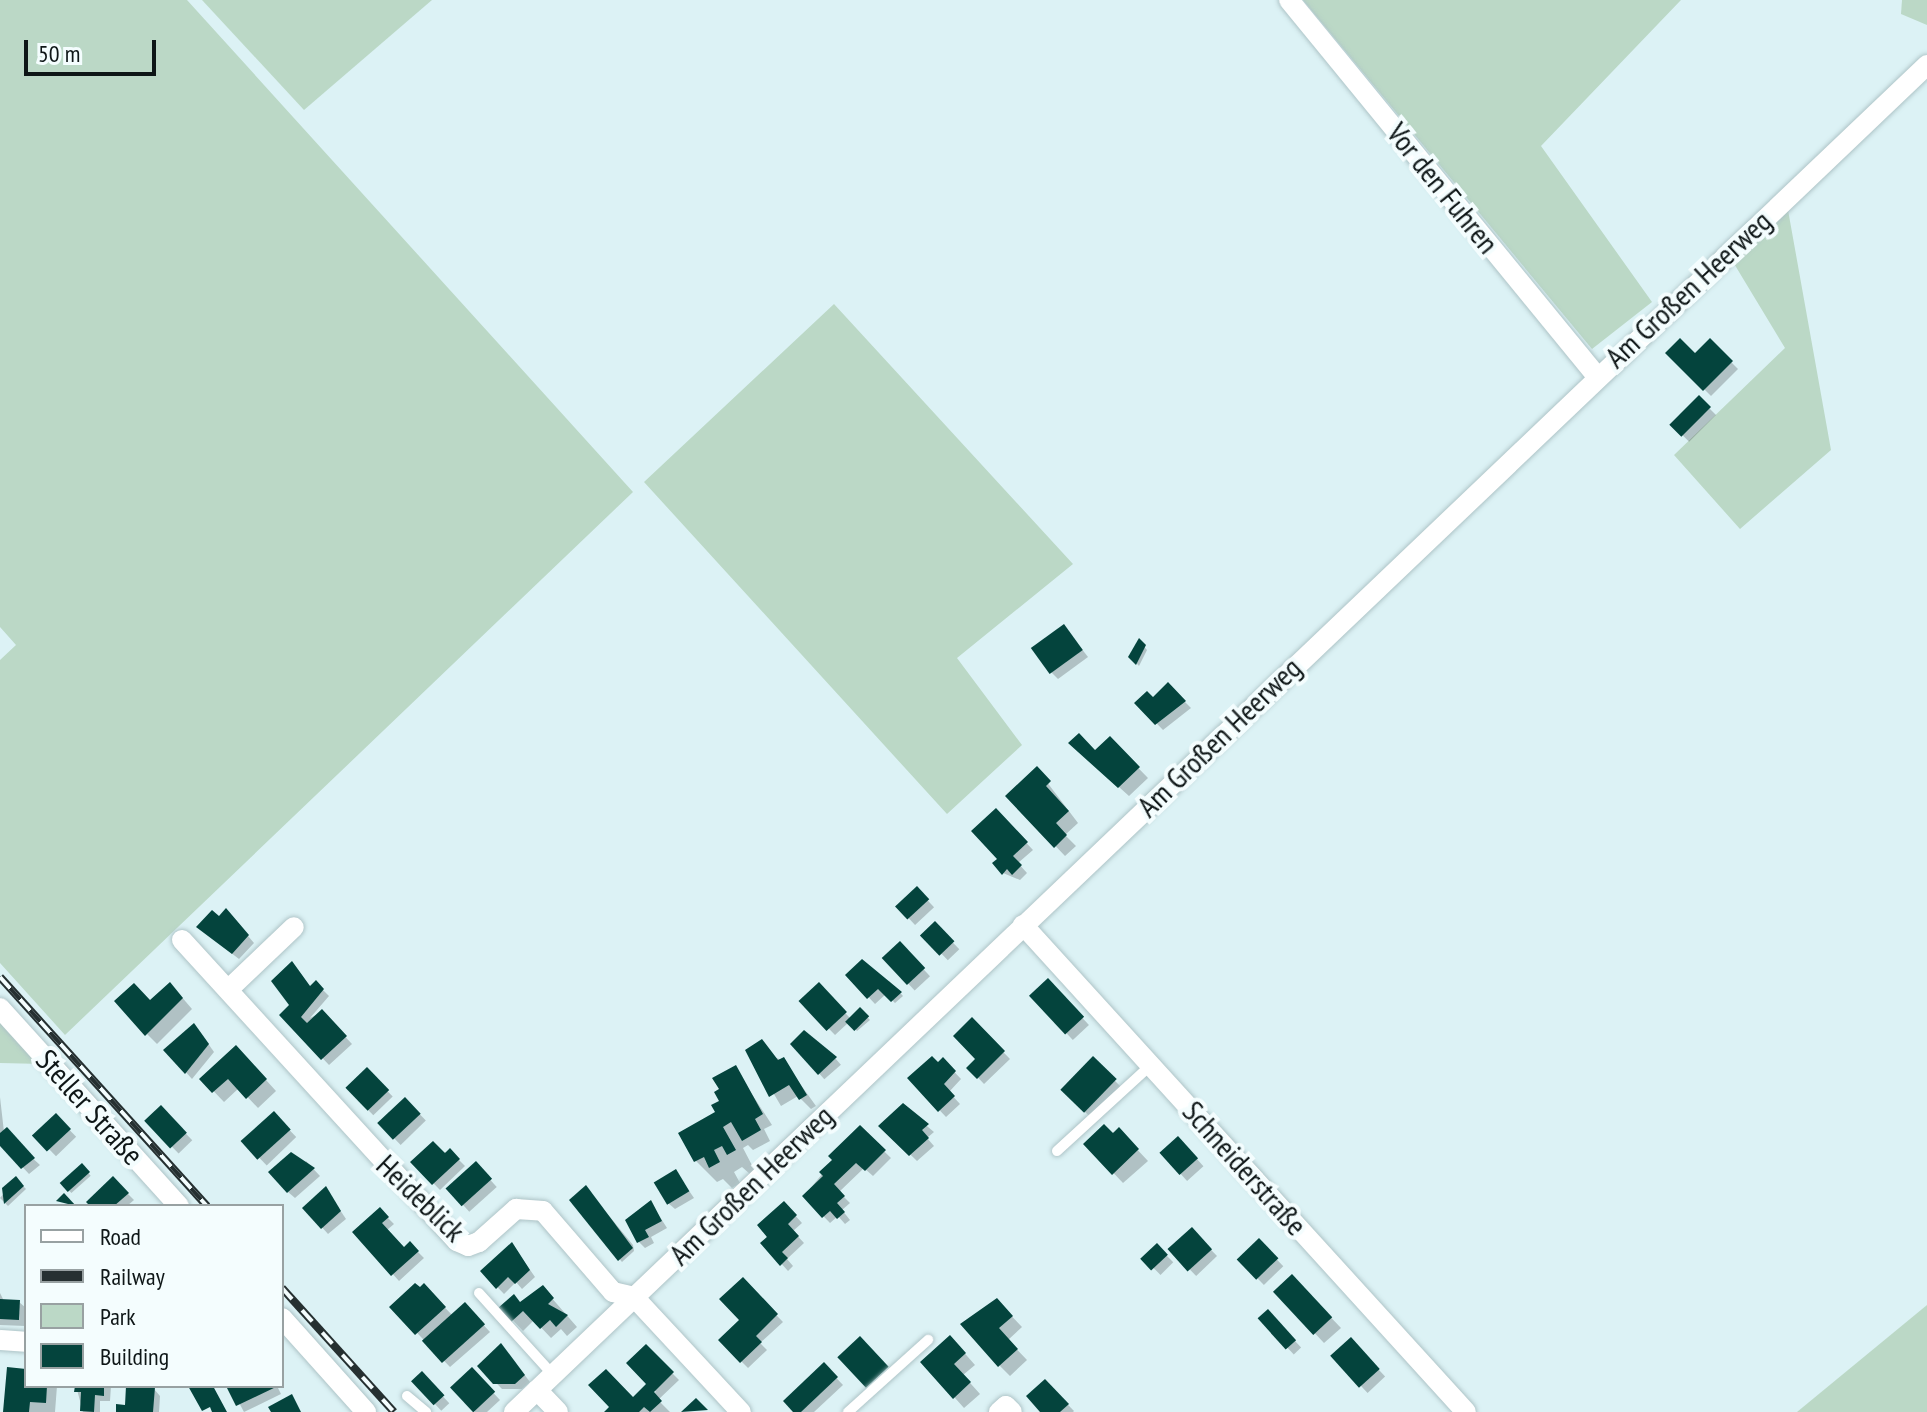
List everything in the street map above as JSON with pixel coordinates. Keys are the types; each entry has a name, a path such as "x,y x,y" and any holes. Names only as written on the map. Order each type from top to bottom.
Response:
{"street":[{"name":"Vor den Fuhren","path":"1289,0 1596,375"},
{"name":"Am Großen Heerweg","path":"514,1412 1596,375 1927,65"},
{"name":"Schneiderstraße","path":"1023,925 1466,1412"},
{"path":"230,988 294,927"},
{"name":"Heideblick","path":"182,940 230,988 457,1241 468,1246 479,1242 516,1209 543,1211 613,1292 634,1297 741,1412"},
{"name":"Steller Straße","path":"0,1008 177,1204"},
{"path":"287,1330 366,1412"},
{"path":"0,1340 24,1342"},
{"path":"537,1390 558,1412"},
{"path":"999,1412 1006,1406 1012,1412"}],"lane":[{"path":"1057,1151 1151,1065"},
{"path":"479,1293 553,1375"},
{"path":"848,1412 928,1340"},
{"path":"407,1396 426,1412"}],"green space":[{"path":"0,0 187,0 633,492 65,1035 0,963 0,660 16,645 0,627"},
{"path":"202,0 432,0 304,110"},
{"path":"1303,0 1681,0 1541,146 1652,302 1592,349"},
{"path":"1902,0 1927,0 1927,25 1901,14"},
{"path":"1788,210 1831,450 1740,529 1674,455 1785,348 1733,262"},
{"path":"834,304 1073,564 957,658 1022,745 947,814 644,482"},
{"path":"0,1017 43,1064 0,1063"},
{"path":"1927,1305 1927,1412 1797,1412"}],"building":[{"path":"1680,338 1695,353 1710,338 1733,361 1703,391 1665,353"},
{"path":"1699,395 1711,407 1681,437 1669,425"},
{"path":"1064,624 1083,650 1050,674 1031,648"},
{"path":"1139,638 1146,645 1136,665 1128,657"},
{"path":"1168,682 1186,701 1155,725 1134,703 1147,691 1153,697"},
{"path":"1079,733 1095,750 1110,736 1140,767 1118,788 1068,743"},
{"path":"1037,766 1051,781 1046,786 1069,811 1056,823 1067,835 1054,848 1005,796"},
{"path":"996,808 1028,842 1013,856 1022,865 1012,875 1007,869 1002,875 992,863 997,859 971,831"},
{"path":"917,886 929,899 907,920 895,906"},
{"path":"226,908 249,935 232,954 196,927 212,910 219,916"},
{"path":"935,921 954,941 939,956 920,936"},
{"path":"900,941 925,968 907,985 882,958"},
{"path":"862,959 902,992 891,1002 878,989 867,999 845,975"},
{"path":"292,961 310,986 316,980 324,989 301,1017 307,1023 322,1009 347,1036 321,1060 279,1015 289,1005 271,981"},
{"path":"1048,978 1084,1017 1065,1034 1029,996"},
{"path":"170,982 183,998 145,1036 114,1001 134,983 150,1000"},
{"path":"819,982 847,1012 826,1031 799,1001"},
{"path":"860,1007 869,1016 854,1031 845,1022"},
{"path":"972,1017 1005,1051 977,1079 966,1068 975,1059 953,1036"},
{"path":"194,1023 209,1044 185,1074 163,1050"},
{"path":"804,1030 837,1057 818,1075 790,1044"},
{"path":"762,1039 778,1060 784,1057 807,1095 799,1100 789,1085 769,1097 745,1050"},
{"path":"236,1045 267,1079 246,1099 228,1079 212,1093 199,1079"},
{"path":"932,1056 938,1062 943,1057 956,1071 944,1084 955,1096 938,1112 907,1078"},
{"path":"1093,1056 1117,1079 1084,1113 1060,1090"},
{"path":"736,1065 763,1114 755,1119 761,1130 742,1141 731,1122 723,1127 736,1150 727,1155 722,1146 714,1150 720,1162 709,1168 704,1157 694,1162 678,1133 715,1112 711,1105 719,1101 714,1092 719,1089 712,1078"},
{"path":"367,1067 389,1090 368,1111 345,1088"},
{"path":"405,1097 421,1114 393,1140 377,1123"},
{"path":"903,1103 929,1124 922,1130 929,1138 909,1156 878,1126"},
{"path":"161,1105 187,1133 170,1148 144,1121"},
{"path":"274,1111 291,1130 257,1160 241,1141"},
{"path":"56,1113 71,1129 47,1152 32,1136"},
{"path":"1104,1124 1113,1133 1119,1127 1139,1149 1112,1175 1083,1144"},
{"path":"860,1125 886,1150 865,1171 856,1163 834,1184 845,1196 837,1203 845,1212 837,1219 830,1211 822,1218 802,1196 823,1176 819,1172 832,1160 828,1156"},
{"path":"7,1127 35,1158 21,1169 0,1146 0,1133"},
{"path":"1178,1136 1198,1158 1179,1175 1159,1153"},
{"path":"433,1141 445,1153 450,1148 460,1159 432,1185 410,1162"},
{"path":"291,1152 315,1168 287,1193 268,1172"},
{"path":"476,1161 492,1179 462,1206 446,1188"},
{"path":"82,1163 90,1172 68,1192 60,1183"},
{"path":"676,1169 689,1191 667,1205 654,1182"},
{"path":"16,1176 24,1186 4,1204 2,1188"},
{"path":"113,1176 129,1193 116,1204 86,1202"},
{"path":"586,1185 633,1248 618,1261 569,1200"},
{"path":"326,1186 341,1211 321,1229 302,1208"},
{"path":"64,1193 74,1204 68,1204 56,1201"},
{"path":"651,1200 662,1221 645,1230 649,1237 637,1243 625,1220"},
{"path":"784,1201 797,1215 788,1224 799,1236 782,1252 788,1258 780,1266 760,1243 767,1237 757,1225"},
{"path":"380,1207 389,1217 382,1223 404,1247 410,1241 419,1251 391,1276 352,1232"},
{"path":"1192,1227 1212,1249 1188,1271 1167,1249"},
{"path":"1259,1238 1278,1258 1256,1280 1237,1260"},
{"path":"512,1242 530,1270 515,1284 508,1277 496,1289 480,1271"},
{"path":"1157,1243 1168,1255 1151,1270 1140,1259"},
{"path":"1292,1274 1332,1317 1313,1335 1273,1292"},
{"path":"743,1277 778,1314 756,1336 762,1342 740,1363 718,1340 739,1320 719,1299"},
{"path":"415,1283 420,1287 424,1283 446,1307 415,1335 389,1307"},
{"path":"543,1285 554,1298 548,1304 568,1315 556,1327 550,1320 540,1329 523,1311 511,1322 498,1308 514,1294 520,1302"},
{"path":"997,1298 1013,1316 999,1328 1018,1349 998,1367 960,1324"},
{"path":"0,1299 20,1300 19,1320 0,1319"},
{"path":"465,1302 485,1324 442,1363 422,1341"},
{"path":"1268,1309 1296,1340 1286,1350 1258,1318"},
{"path":"950,1335 966,1353 954,1364 971,1382 953,1399 920,1362"},
{"path":"860,1336 889,1367 866,1388 837,1357"},
{"path":"1351,1337 1380,1369 1359,1388 1330,1356"},
{"path":"501,1343 525,1375 515,1384 493,1384 477,1366"},
{"path":"646,1344 674,1372 654,1392 662,1401 650,1412 644,1407 639,1412 604,1412 609,1407 588,1385 606,1369 633,1397 646,1384 626,1363"},
{"path":"824,1362 838,1377 801,1412 793,1412 783,1401"},
{"path":"7,1367 24,1369 24,1388 47,1388 46,1403 30,1402 29,1412 3,1412"},
{"path":"472,1367 495,1392 473,1412 450,1387"},
{"path":"422,1371 445,1395 434,1405 411,1381"},
{"path":"1045,1379 1069,1404 1060,1412 1040,1412 1026,1396"},
{"path":"75,1388 104,1388 104,1396 95,1395 94,1412 80,1411 81,1392 74,1392"},
{"path":"126,1388 155,1388 153,1412 116,1412 116,1404 125,1405"},
{"path":"189,1388 214,1388 227,1412 212,1412 210,1407 202,1411"},
{"path":"227,1388 274,1388 236,1406"},
{"path":"292,1394 301,1412 271,1412 268,1407"},
{"path":"696,1398 708,1410 681,1412"}],"railway":[{"path":"0,977 205,1204"},
{"path":"284,1290 394,1412"}]}
